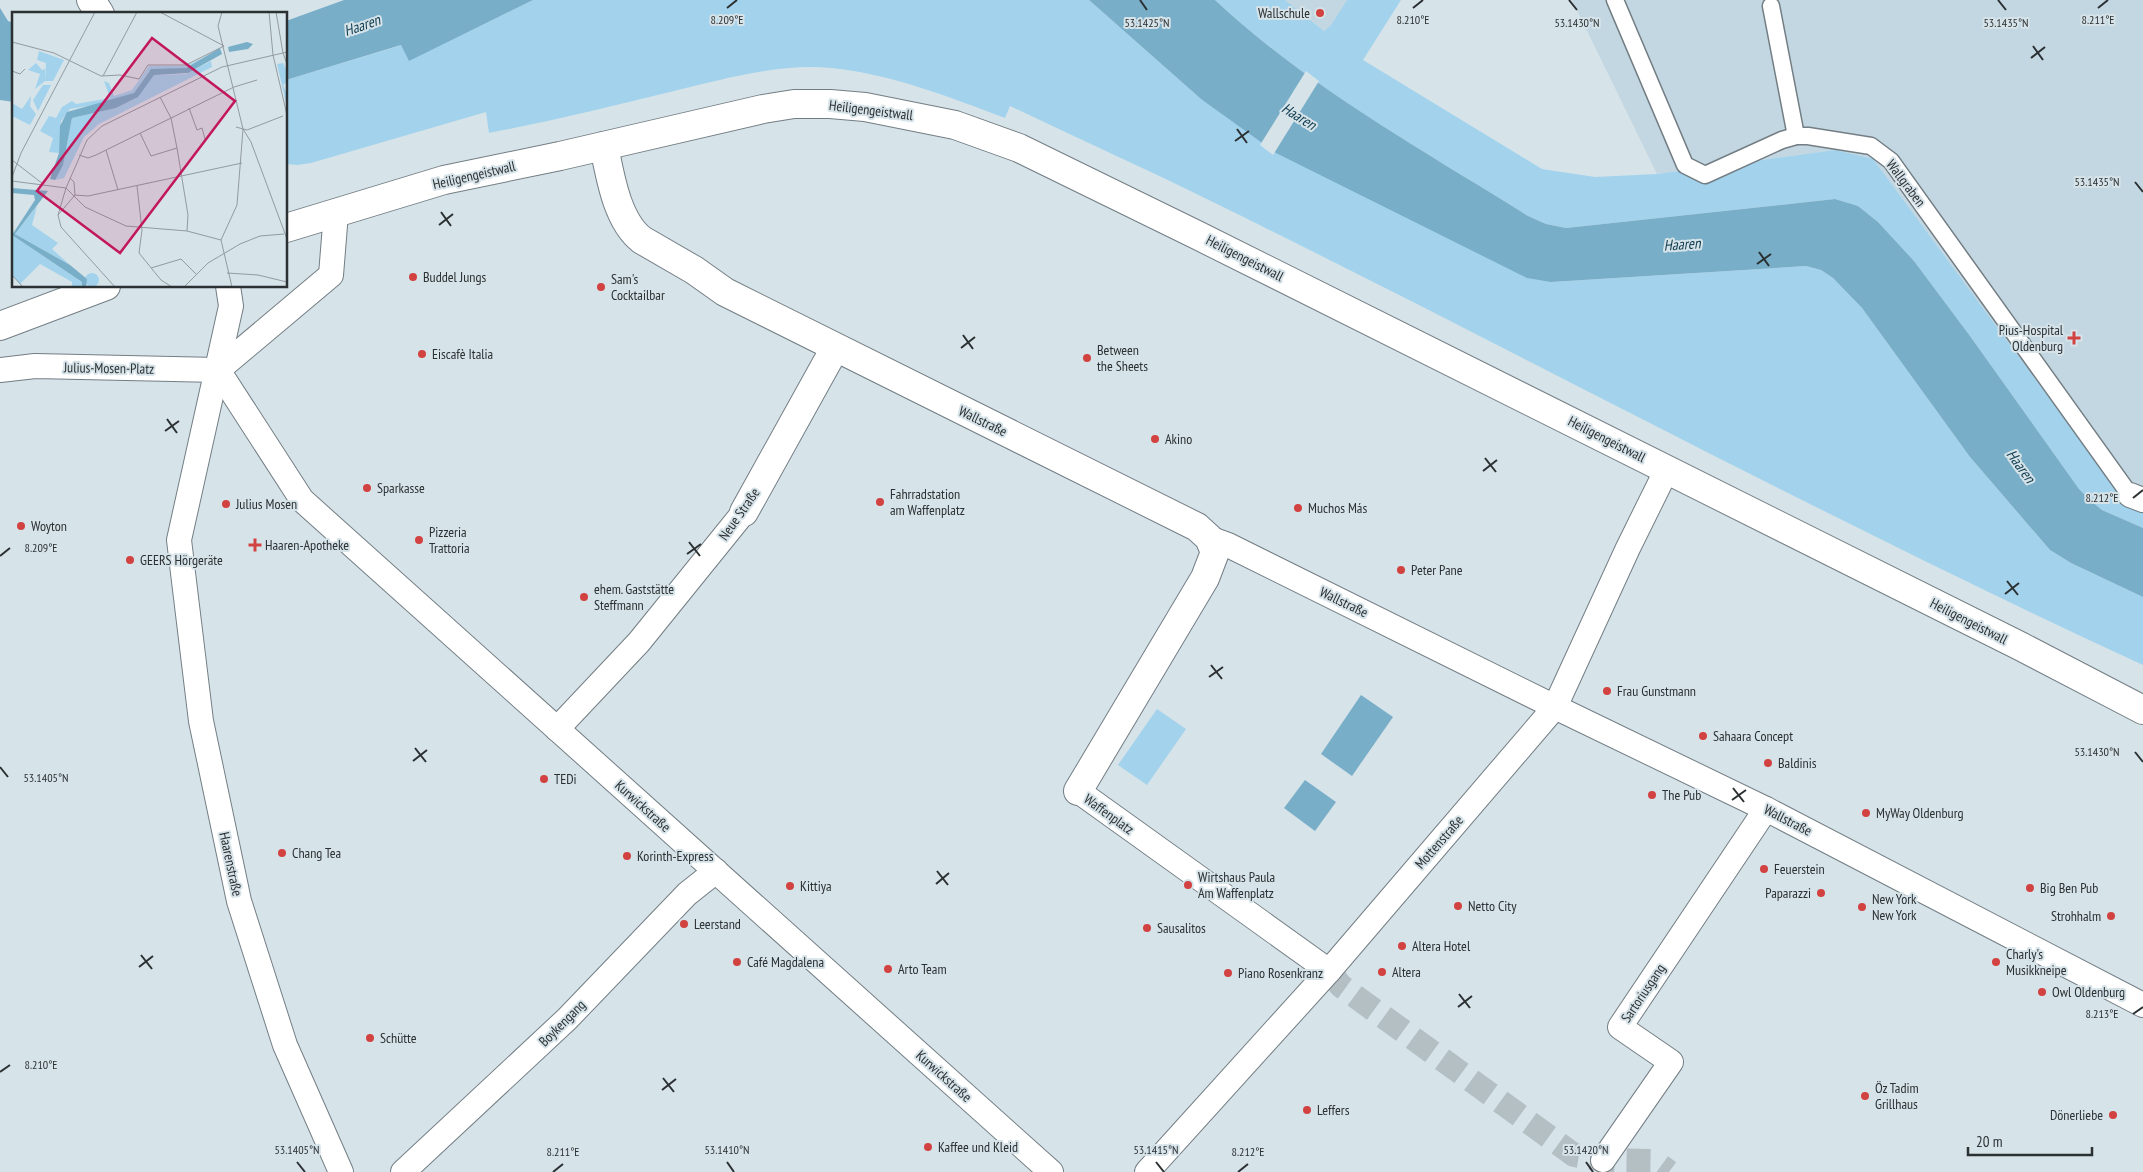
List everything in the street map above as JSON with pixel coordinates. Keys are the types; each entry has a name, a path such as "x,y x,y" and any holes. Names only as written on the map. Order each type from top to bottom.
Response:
{"main road":[{"name":"Heiligengeistwall","path":"288,227 444,180 604,146 716,119 794,104 830,104 865,107 955,124 1028,153 1666,469 2143,710"},
{"name":"Wallstraße","path":"604,146 614,191 636,236 694,270 725,292 1197,527 1209,538"},
{"path":"0,326 101,288"},
{"name":"Neue Straße","path":"744,512 835,348"},
{"name":"Waffenplatz","path":"1078,791 1205,578 1215,552 1209,538"}],"street":[{"path":"218,370 331,275 336,213"},
{"path":"218,370 231,306 228,288"},
{"name":"Julius-Mosen-Platz","path":"0,370 35,366 218,370"},
{"name":"Kurwickstraße","path":"218,370 302,500 1051,1172"},
{"name":"Haarenstraße","path":"218,370 179,540 201,721 239,901 284,1045 341,1172"},
{"name":"Mottenstraße","path":"1147,1172 1328,971 1555,708 1666,469"},
{"name":"Neue Straße","path":"557,729 639,642 744,512"},
{"name":"Wallstraße","path":"1209,538 1228,545 1555,708 1766,809 2143,1005"},
{"name":"Waffenplatz","path":"1078,791 1328,971"},
{"name":"Sartoriusgang","path":"1603,1160 1671,1062 1620,1026 1766,809"},
{"name":"Boykengang","path":"403,1172 567,1018 687,894 716,871"}],"lane":[{"name":"Wallgraben","path":"1615,0 1685,165 1705,175 1782,140 1796,136 1808,136 1871,146 1891,161 2136,498"},
{"path":"1771,6 1796,136"}],"shaded area":[{"path":"533,0 1089,0 1201,99 1551,282 1806,266 1821,270 1833,278 1862,308 1970,457 2050,550 2071,563 2143,597 2143,665 1910,554 1217,204 1010,106 1005,118 920,87 876,75 831,68 792,68 732,77 489,133 486,112 311,163 288,164 288,79 402,45 409,60"},
{"path":"1215,0 1285,0 1324,31 1331,25 1347,0 1401,0 1363,60 1542,169 1595,177 1657,174 1835,150 1873,159 2125,501 2143,509 2143,528 2102,510 2079,489 1914,261 1878,222 1858,206 1835,199 1566,228 1546,224 1528,216 1366,116 1288,61"},
{"name":"Wallschule","path":"1285,0 1347,0 1331,25 1324,31"},
{"name":"Pius-Hospital Oldenburg","path":"1572,0 2143,0 2143,508 2125,501 1835,150 1657,174"},
{"path":"1157,709 1186,729 1147,785 1118,765"}],"water":[{"name":"Haaren","path":"344,0 533,0 409,61 401,45 288,79 288,20"},
{"name":"Haaren","path":"1089,0 1215,0 1288,61 1366,116 1528,216 1546,224 1566,228 1835,199 1858,206 1878,222 1914,261 2079,489 2102,510 2143,528 2143,597 2071,563 2050,550 1970,457 1862,308 1833,278 1821,270 1806,266 1551,282 1527,278 1276,153 1201,99"},
{"path":"0,8 8,21 12,22 12,102 0,100"},
{"path":"1361,695 1393,717 1352,776 1321,754"},
{"path":"1305,780 1336,802 1315,831 1284,808"}],"pier":[{"path":"1306,71 1319,81 1273,155 1260,145"}],"tunnel":[{"path":"1329,971 1341,986 1574,1155 1603,1160 1654,1161 1669,1172"}],"place":[{"name":"Wallschule","path":"1320,13"},
{"name":"Buddel Jungs","path":"413,277"},
{"name":"Sam's Cocktailbar","path":"601,287"},
{"name":"Pius-Hospital Oldenburg","path":"2074,338"},
{"name":"Eiscafè Italia","path":"422,354"},
{"name":"Between the Sheets","path":"1087,358"},
{"name":"Akino","path":"1155,439"},
{"name":"Sparkasse","path":"367,488"},
{"name":"Fahrradstation am Waffenplatz","path":"880,502"},
{"name":"Julius Mosen","path":"226,504"},
{"name":"Muchos Más","path":"1298,508"},
{"name":"Woyton","path":"21,526"},
{"name":"Pizzeria Trattoria","path":"419,540"},
{"name":"Haaren-Apotheke","path":"255,545"},
{"name":"GEERS Hörgeräte","path":"130,560"},
{"name":"Peter Pane","path":"1401,570"},
{"name":"ehem. Gaststätte Steffmann","path":"584,597"},
{"name":"Frau Gunstmann","path":"1607,691"},
{"name":"Sahaara Concept","path":"1703,736"},
{"name":"Baldinis","path":"1768,763"},
{"name":"TEDi","path":"544,779"},
{"name":"The Pub","path":"1652,795"},
{"name":"MyWay Oldenburg","path":"1866,813"},
{"name":"Chang Tea","path":"282,853"},
{"name":"Korinth-Express","path":"627,856"},
{"name":"Feuerstein","path":"1764,869"},
{"name":"Wirtshaus Paula Am Waffenplatz","path":"1188,885"},
{"name":"Kittiya","path":"790,886"},
{"name":"Big Ben Pub","path":"2030,888"},
{"name":"Paparazzi","path":"1821,893"},
{"name":"Netto City","path":"1458,906"},
{"name":"New York New York","path":"1862,907"},
{"name":"Strohhalm","path":"2111,916"},
{"name":"Leerstand","path":"684,924"},
{"name":"Sausalitos","path":"1147,928"},
{"name":"Altera Hotel","path":"1402,946"},
{"name":"Café Magdalena","path":"737,962"},
{"name":"Charly's Musikkneipe","path":"1996,962"},
{"name":"Arto Team","path":"888,969"},
{"name":"Altera","path":"1382,972"},
{"name":"Piano Rosenkranz","path":"1228,973"},
{"name":"Owl Oldenburg","path":"2042,992"},
{"name":"Schütte","path":"370,1038"},
{"name":"Öz Tadim Grillhaus","path":"1865,1096"},
{"name":"Leffers","path":"1307,1110"},
{"name":"Dönerliebe","path":"2113,1115"},
{"name":"Kaffee und Kleid","path":"928,1147"}]}
